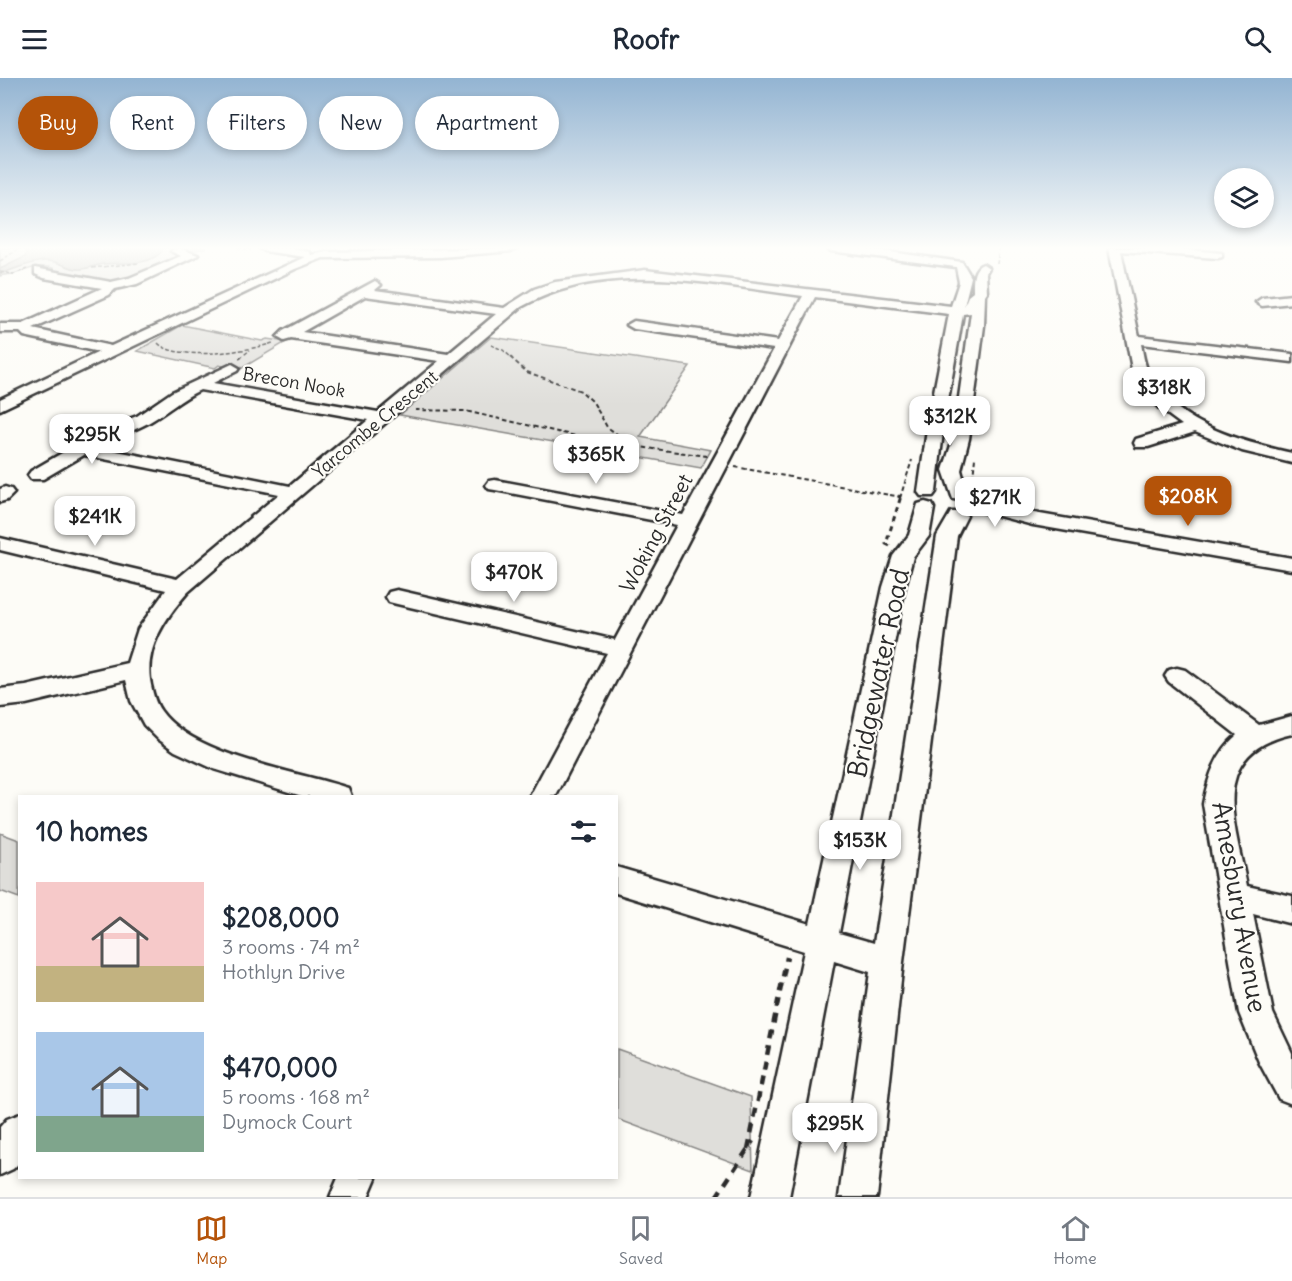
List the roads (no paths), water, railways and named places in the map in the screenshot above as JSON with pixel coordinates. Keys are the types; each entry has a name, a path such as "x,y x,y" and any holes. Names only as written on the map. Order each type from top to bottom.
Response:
{"street":[{"path":"0,328 24,328 87,300"},
{"path":"24,328 29,333 118,350 154,329 220,300"},
{"path":"348,300 283,337 451,359"},
{"path":"422,300 506,312"},
{"name":"Yarcombe Crescent","path":"335,795 210,758 166,733 142,701 137,669 144,639 152,623 181,587 520,300"},
{"name":"Woking Street","path":"544,795 807,300"},
{"name":"Yarcombe Crescent","path":"875,300 928,307 958,308"},
{"name":"Bridgewater Road","path":"770,1197 895,579 903,556 919,536 932,448 960,300"},
{"path":"958,308 971,309 973,300"},
{"path":"962,507 954,477 953,463 960,443 980,300"},
{"path":"1125,300 1139,369 1146,385 1162,404 1196,426 1292,458"},
{"path":"1262,302 1280,300"},
{"path":"0,405 118,350 154,337 183,318"},
{"path":"634,325 783,346"},
{"path":"1133,339 1292,357"},
{"path":"37,475 232,368"},
{"name":"Brecon Nook","path":"199,385 382,418"},
{"path":"1142,442 1196,426"},
{"path":"84,449 294,492"},
{"path":"495,485 690,522"},
{"path":"926,500 940,490 962,507 1292,564"},
{"name":"Bridgewater Road","path":"858,1197 947,536 962,507"},
{"path":"0,544 181,587"},
{"path":"397,597 622,649"},
{"path":"0,698 26,695 137,669"},
{"path":"1177,676 1256,736"},
{"name":"Amesbury Avenue","path":"1292,725 1256,736 1232,754 1220,782 1217,804 1256,1013 1271,1050 1292,1086"},
{"path":"618,881 888,962"},
{"path":"1235,896 1292,910"},
{"path":"0,1156 18,1134"},
{"path":"349,1197 357,1179"}]}
